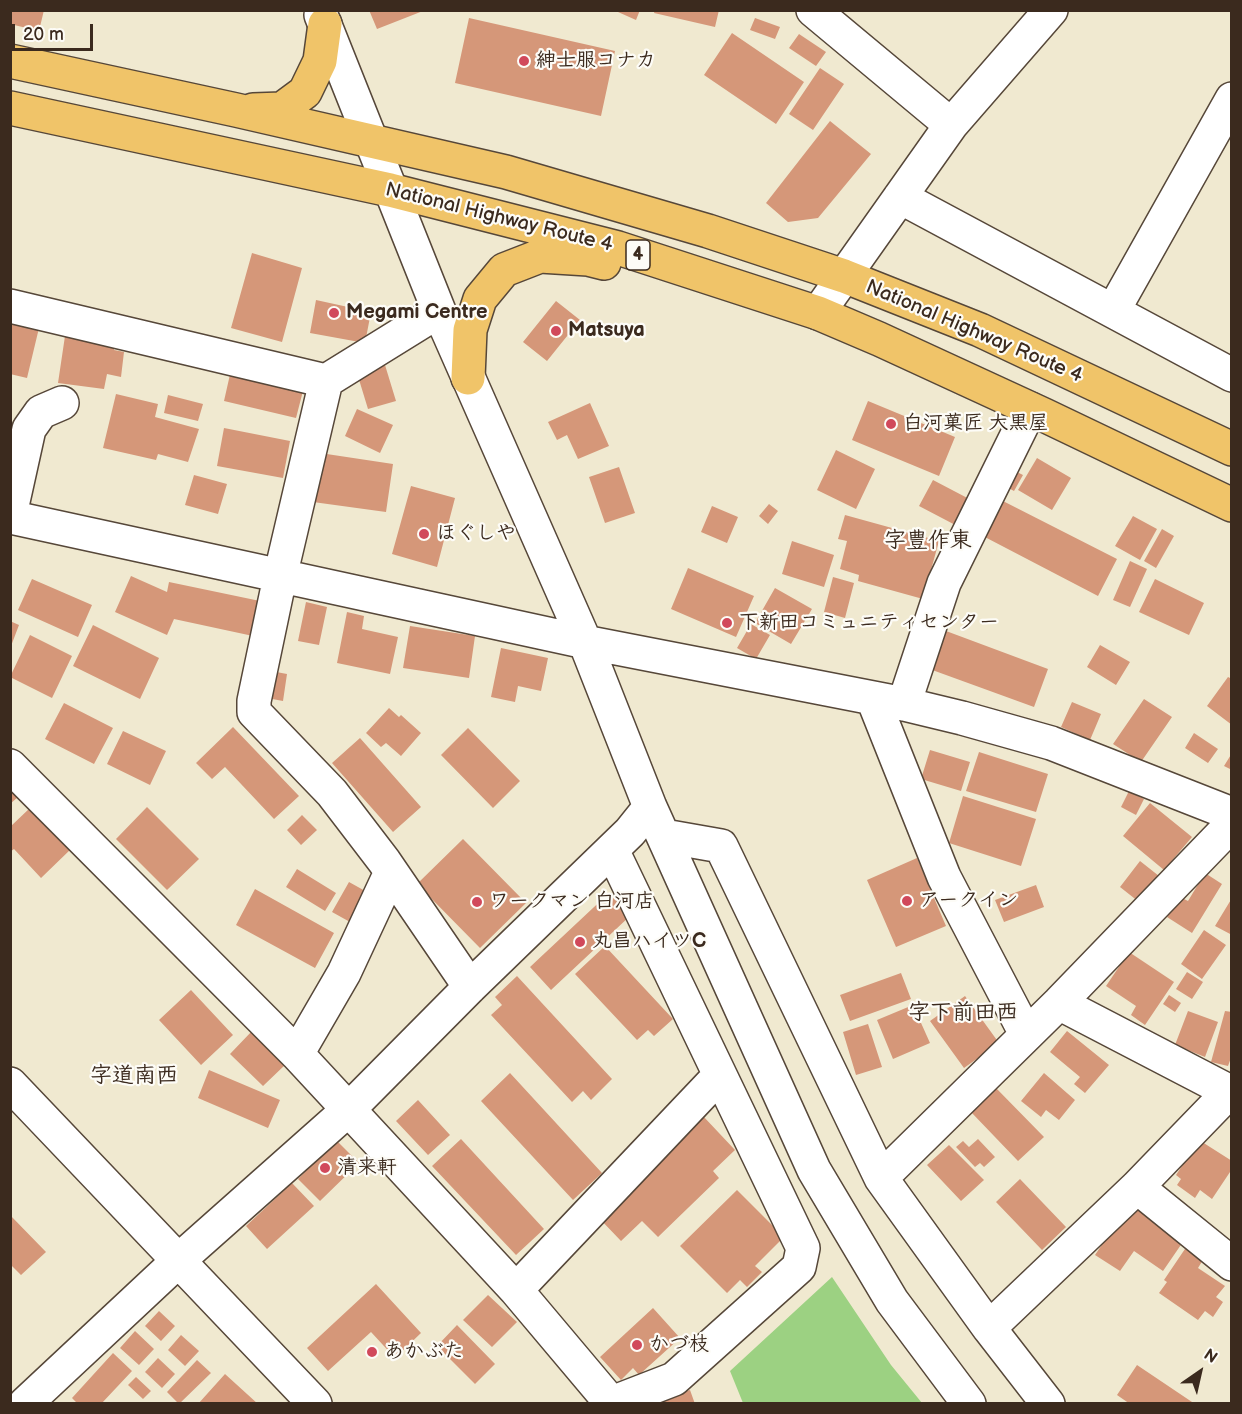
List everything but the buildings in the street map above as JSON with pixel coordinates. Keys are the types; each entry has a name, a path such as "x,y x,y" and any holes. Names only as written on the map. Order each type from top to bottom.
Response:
{"highway":[{"path":"236,110 282,109 305,92 320,61 322,17"},
{"name":"National Highway Route 4","path":"10,61 506,172 708,231 844,276 980,330 1232,449"},
{"name":"National Highway Route 4","path":"10,108 390,190 618,248 818,313 1030,409 1232,505"},
{"path":"468,378 470,330 480,299 504,270 540,256 588,259 699,285 781,301"}],"street":[{"path":"813,10 951,125"},
{"path":"818,313 951,125 1051,10"},
{"path":"322,17 439,311 585,642 650,807 814,1170 892,1301 969,1404"},
{"path":"1113,311 1232,99"},
{"path":"900,197 1232,375"},
{"path":"10,306 326,381"},
{"path":"439,311 326,381 280,577 254,701 254,712 332,793 391,872 470,987"},
{"path":"62,403 41,412 29,429 10,516 585,642 962,718 1051,743 1232,814"},
{"path":"1026,1034 944,877 888,702 1030,409"},
{"path":"10,766 297,1054 516,1290 612,1403 675,1379 800,1267 803,1248 612,850"},
{"path":"22,1399 348,1110 470,987 630,832 650,807"},
{"path":"881,1178 1059,1003 1232,824"},
{"path":"664,836 721,846 881,1178 989,1328 1048,1404"},
{"path":"297,1054 344,973 391,872"},
{"path":"989,1328 1137,1187 1230,1093 1059,1003"},
{"path":"516,1290 720,1075"},
{"path":"10,1084 315,1404"},
{"path":"1137,1187 1232,1264"}],"green space":[{"path":"832,1277 891,1365 922,1403 743,1403 730,1371"}],"place":[{"name":"紳士服コナカ","path":"524,61"},
{"name":"Megami Centre","path":"334,313"},
{"name":"Matsuya","path":"556,331"},
{"name":"白河菓匠 大黒屋","path":"891,424"},
{"name":"ほぐしや","path":"424,534"},
{"name":"下新田コミュニティセンター","path":"727,623"},
{"name":"アークイン","path":"907,901"},
{"name":"ワークマン 白河店","path":"477,902"},
{"name":"丸昌ハイツC","path":"580,942"},
{"name":"清来軒","path":"325,1168"},
{"name":"かづ枝","path":"637,1345"},
{"name":"あかぶた","path":"372,1352"}],"district":[{"name":"字豊作東","path":"928,541"},
{"name":"字下前田西","path":"963,1013"},
{"name":"字道南西","path":"134,1076"}]}
